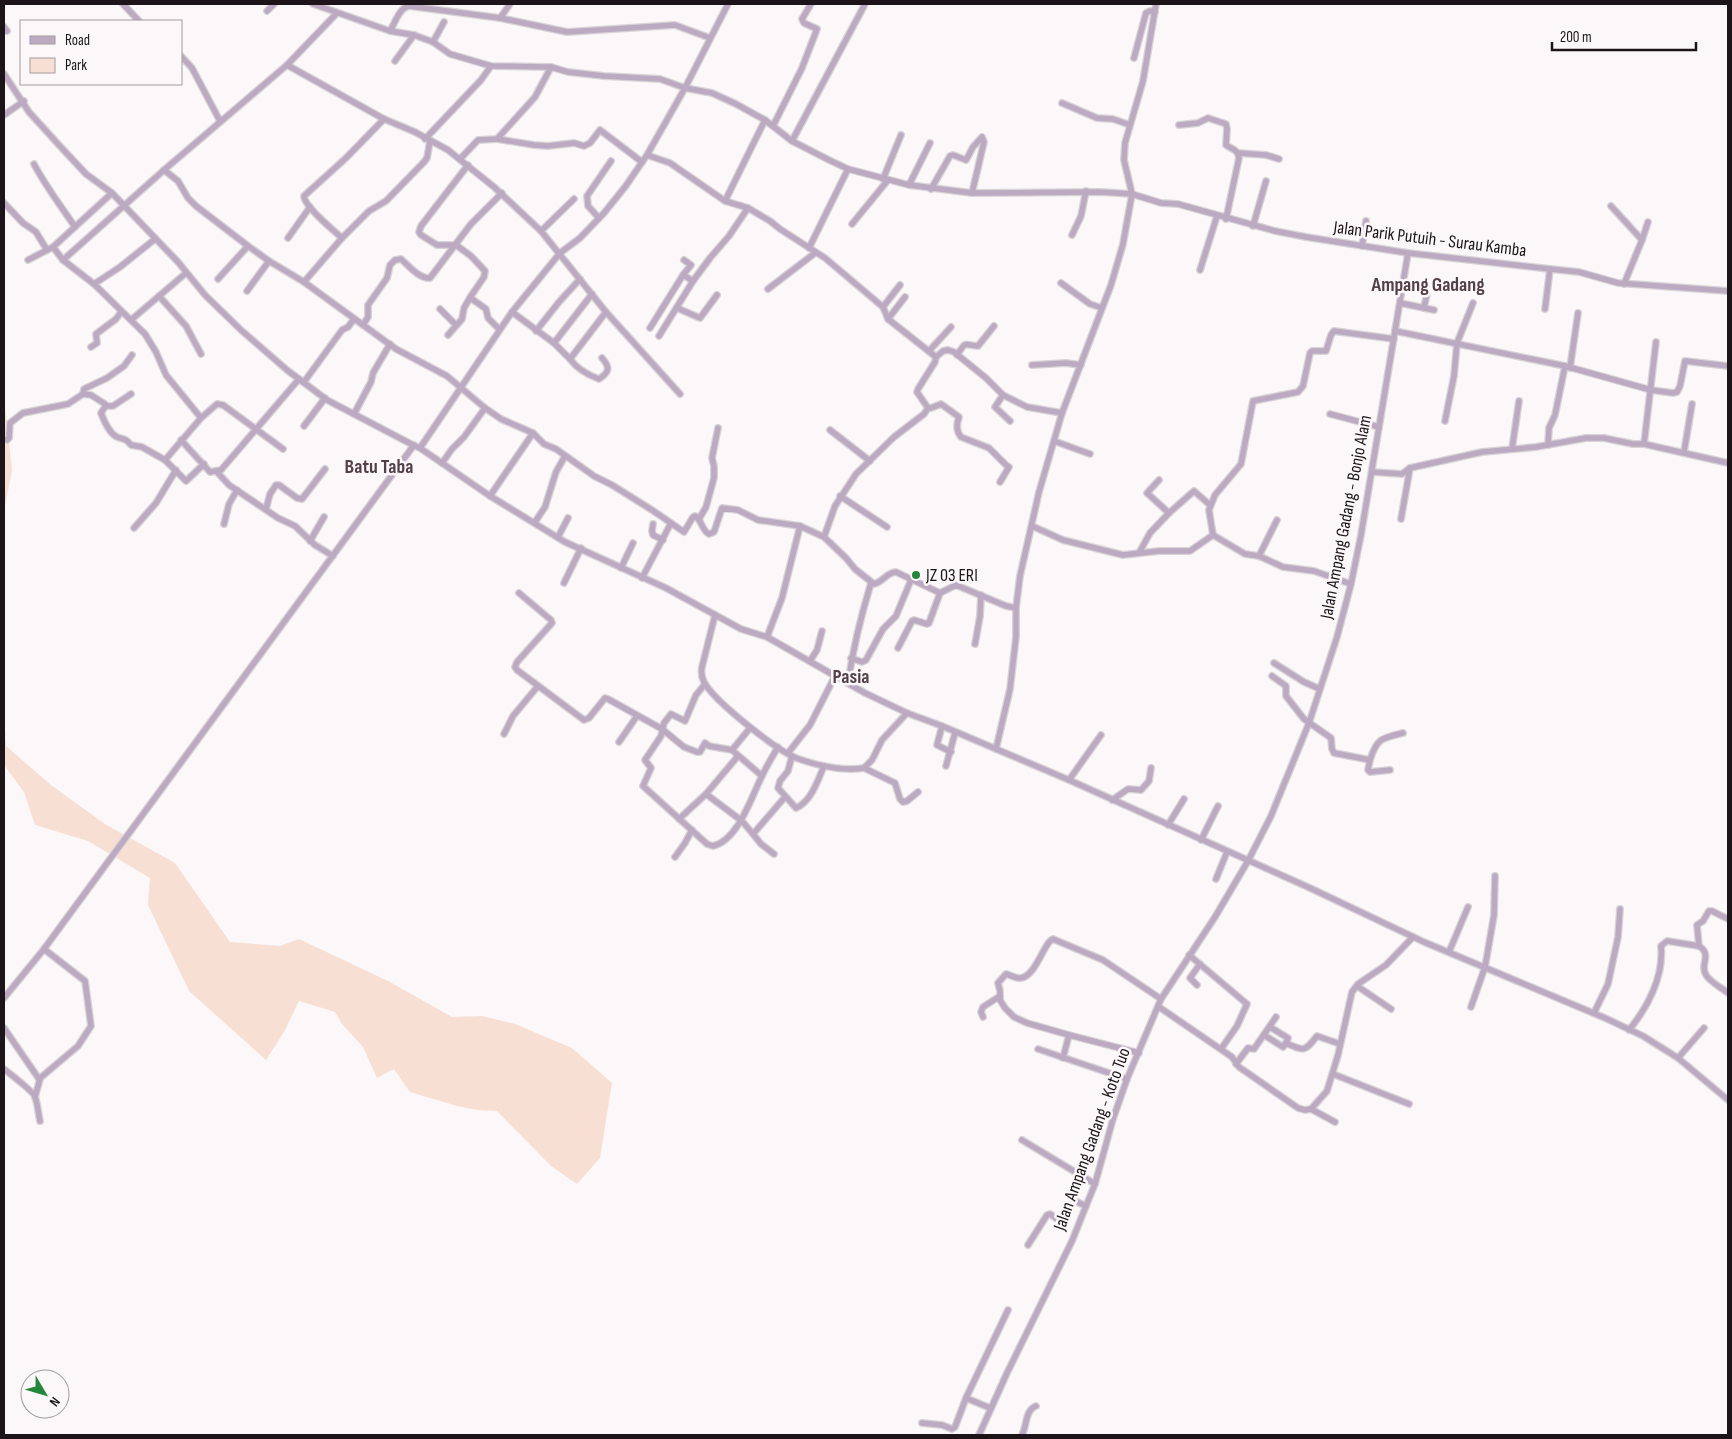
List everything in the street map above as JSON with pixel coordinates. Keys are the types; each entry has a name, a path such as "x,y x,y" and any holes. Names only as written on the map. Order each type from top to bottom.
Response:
{"street":[{"path":"123,4 138,20"},
{"path":"266,11 274,4"},
{"name":"Jalan Parik Putuih - Surau Kamba","path":"313,4 390,31 414,35 434,42 450,54 491,66 551,67 568,72 604,76 660,78 685,88 712,94 736,104 765,120 792,141 848,169 909,185 972,193 1024,194 1086,191 1132,194 1161,203 1178,204 1254,226 1306,237 1408,253 1579,272 1624,284 1728,291"},
{"path":"500,18 510,4"},
{"path":"4,998 44,949 333,556 461,389 512,312 560,253 580,238 625,187 647,155 685,88 728,4"},
{"path":"773,126 802,68 817,29 804,23 802,19 811,4"},
{"path":"792,141 865,4"},
{"path":"996,749 1010,689 1020,576 1039,492 1062,413 1122,251 1132,194 1124,151 1144,81 1156,4"},
{"path":"390,31 402,10 406,6 410,6 500,18 568,32 675,24 710,38"},
{"path":"1134,58 1146,13 1150,11 1155,12"},
{"path":"62,260 220,121 286,66 338,13"},
{"path":"434,42 444,22"},
{"path":"395,61 414,35"},
{"path":"182,57 192,68 220,121"},
{"path":"286,66 448,150 502,193 541,231 606,312 680,394"},
{"path":"304,282 342,238 370,211 386,201 424,162 427,158 428,140 482,80 491,66"},
{"path":"497,139 535,97 551,67"},
{"path":"4,74 29,112 86,174 112,193 178,262 205,295 241,330 301,381 332,404 417,447 490,496 558,537 620,568 666,588 741,629 767,637 848,682 865,694 907,714 942,726 1069,780 1358,910 1413,937 1629,1030 1678,1058 1728,1100"},
{"path":"4,115 24,102"},
{"path":"1062,102 1097,118 1113,119 1130,125"},
{"path":"342,238 310,208 304,200 304,196 346,158 384,118"},
{"path":"1179,125 1198,122 1208,118 1226,124 1226,145 1238,153 1266,155 1279,159"},
{"path":"724,201 765,120"},
{"path":"460,159 478,140 497,139 548,146 574,143 586,146 600,130 642,162"},
{"path":"852,224 885,179 901,136"},
{"path":"931,189 950,156 953,155 966,160 973,146 982,137 984,142 972,193"},
{"path":"909,185 930,143"},
{"path":"1226,219 1238,153"},
{"path":"647,155 679,168 724,201 748,208 770,220 780,229 825,258 883,307 888,319 936,357"},
{"path":"599,218 588,206 587,196 611,161"},
{"path":"34,164 46,188 62,207 75,228"},
{"path":"448,335 462,319 464,308 484,277 485,271 471,256 456,245 437,245 419,232 421,226 468,166"},
{"path":"809,248 848,169"},
{"path":"164,170 178,181 188,198 196,206 269,261 304,282 405,354 447,376 501,419 533,433 544,444 556,449 594,476 612,485 684,532 695,516 699,519 706,533 710,534 714,532 722,508 738,510 758,520 800,526 824,537 871,583 878,584 892,571 910,580 925,584 940,593"},
{"path":"1254,226 1266,181"},
{"path":"1072,235 1081,216 1086,191"},
{"path":"28,260 50,248 75,228 112,193"},
{"path":"363,325 368,317 368,304 387,278 390,265 395,260 401,259 428,279 471,224 502,193"},
{"path":"541,231 574,198"},
{"path":"4,203 23,223 36,232 62,260 94,284 145,334 156,352 166,375 201,418"},
{"path":"1610,206 1642,240"},
{"path":"288,238 310,208"},
{"path":"659,336 693,281 729,236 748,208"},
{"path":"1200,270 1218,216"},
{"path":"1362,246 1366,221"},
{"path":"1624,284 1648,222"},
{"path":"94,284 120,268 155,238"},
{"path":"218,279 248,246"},
{"path":"768,289 815,253"},
{"name":"Jalan Ampang Gadang - Bonjo Alam","path":"1248,861 1271,816 1309,723 1337,638 1351,584 1372,472 1408,253"},
{"path":"650,328 691,265 684,260"},
{"path":"246,291 269,261"},
{"path":"1545,309 1550,269"},
{"path":"131,320 186,273"},
{"path":"683,276 693,281"},
{"path":"536,331 580,278"},
{"path":"1060,283 1090,304 1102,308"},
{"path":"883,307 900,285"},
{"path":"1424,308 1427,293"},
{"path":"554,343 592,294"},
{"path":"677,308 700,318 717,295"},
{"path":"159,296 186,326 201,354"},
{"path":"471,296 486,309 488,318 499,329"},
{"path":"888,319 905,297"},
{"path":"1445,422 1454,376 1457,343 1472,303"},
{"path":"1400,304 1434,310"},
{"path":"440,310 456,325"},
{"path":"91,347 97,343 96,334 121,312"},
{"path":"512,312 554,343 574,364 588,375 600,379 606,375 609,367 602,358"},
{"path":"570,358 606,312"},
{"path":"1548,445 1549,428 1555,415 1568,367 1578,313"},
{"path":"181,440 211,472 217,472 224,468 301,381 342,330 348,327 354,319"},
{"path":"957,355 967,343 978,346 994,326"},
{"path":"929,352 951,327"},
{"path":"1351,584 1314,571 1283,567 1259,556 1239,551 1213,535 1208,515 1215,495 1241,464 1253,401 1298,392 1303,386 1310,353 1312,351 1326,351 1334,331 1394,339"},
{"path":"1395,331 1568,367 1651,390 1677,392 1685,361 1728,366"},
{"path":"1644,444 1656,342"},
{"path":"354,414 371,382 373,373 390,344"},
{"path":"928,408 917,392 920,384 935,362 936,357 948,350 986,378 1003,395 1027,407 1062,413"},
{"path":"4,439 7,440 9,438 10,423 23,413 68,404 83,394 84,389 107,378 124,366 132,355"},
{"path":"1032,365 1066,363 1081,365"},
{"path":"83,394 91,395 106,406 113,406 131,394"},
{"path":"1003,395 995,408 1010,421"},
{"path":"304,426 325,398"},
{"path":"1512,449 1519,401"},
{"path":"165,460 212,406 217,404 223,405 282,449"},
{"path":"824,537 840,496 856,474 894,437 924,414 928,408 942,404 949,409 959,418 957,429 961,437 989,448 1009,467 1000,482"},
{"path":"1684,452 1692,404"},
{"path":"106,406 101,413 106,425 115,435 126,439 131,445 144,448 165,460 184,480 187,481 204,464"},
{"path":"442,463 452,449 464,438 485,408"},
{"path":"1330,414 1379,427"},
{"path":"699,519 706,506 714,478 712,458 718,428"},
{"path":"830,430 870,461"},
{"path":"490,496 533,433"},
{"path":"1372,472 1402,474 1410,468 1482,452 1548,445 1586,438 1644,444 1728,463"},
{"path":"1054,441 1090,454"},
{"path":"535,522 547,501 556,472 565,456"},
{"path":"1401,519 1410,468"},
{"path":"266,509 270,494 276,485 302,499 325,469"},
{"path":"134,528 156,503 176,470"},
{"path":"217,472 237,490 278,518 295,526 310,540 333,556"},
{"path":"1159,480 1147,493 1169,513"},
{"path":"224,524 229,504 237,490"},
{"path":"1139,553 1150,533 1194,491 1210,505"},
{"path":"840,496 887,527"},
{"path":"310,540 324,517"},
{"path":"558,537 568,518"},
{"path":"1259,556 1277,520"},
{"path":"642,578 671,523"},
{"path":"653,524 652,533 663,540"},
{"path":"767,637 782,598 800,526"},
{"path":"1032,526 1062,540 1123,555 1190,551 1213,535"},
{"path":"620,568 633,543"},
{"path":"564,584 581,548"},
{"path":"851,658 862,662 866,660 884,629 896,616 910,580"},
{"path":"848,682 851,658 858,637 859,622 871,583"},
{"path":"898,648 912,622 914,620 929,623 940,593 956,585 970,589 1006,606 1016,608"},
{"path":"519,593 551,620 552,623 515,664 517,670 538,686 584,720 589,718 604,698 662,729 684,747 700,752 705,744 732,750 762,776"},
{"path":"975,644 980,616 981,595"},
{"path":"715,615 701,674 705,684 750,728 790,755 824,766 864,768 895,783 900,799 903,802 918,792"},
{"path":"810,661 822,631"},
{"path":"1274,663 1304,682 1320,689"},
{"path":"824,766 810,795 796,808 778,788 787,772 790,755 810,725 835,676"},
{"path":"1272,676 1286,686 1286,696 1309,723 1331,738 1334,753 1370,760"},
{"path":"705,684 696,695 685,721 671,714 664,723 660,736 645,760 651,768 643,786 707,844 716,846 742,820 762,776 778,747"},
{"path":"504,734 513,716 538,686"},
{"path":"864,768 872,760 882,740 907,714"},
{"path":"619,742 637,716"},
{"path":"942,726 937,744 951,752"},
{"path":"732,750 750,728"},
{"path":"946,766 956,733"},
{"path":"1390,770 1370,772 1368,770 1370,760 1376,744 1380,740 1403,733"},
{"path":"1069,780 1102,735"},
{"path":"679,819 706,794 738,756"},
{"path":"1112,800 1128,789 1142,790 1149,781 1151,768"},
{"path":"706,794 742,820 761,844 774,854"},
{"path":"753,834 786,797"},
{"path":"1168,825 1184,799"},
{"path":"1201,840 1218,806"},
{"path":"675,857 685,844 692,830"},
{"path":"1216,879 1227,852"},
{"name":"Jalan Ampang Gadang - Koto Tuo","path":"979,1435 990,1408 1072,1241 1095,1184 1113,1119 1127,1078 1161,999 1215,917 1248,861"},
{"path":"1471,1007 1485,967 1494,915 1495,876"},
{"path":"1449,952 1468,907"},
{"path":"1594,1014 1608,984 1618,936 1620,909"},
{"path":"1699,946 1697,925 1703,921 1709,912 1712,911 1728,920"},
{"path":"1311,1109 1327,1091 1333,1074 1350,995 1357,986 1386,966 1413,937"},
{"path":"1139,1053 1027,1023 1014,1017 1005,1008 1000,996 998,981 1006,974 1023,978 1038,962 1049,941 1053,939 1104,960 1161,999"},
{"path":"1629,1030 1641,1014 1661,970 1661,946 1664,942 1670,941 1699,946 1706,952 1704,970 1706,977 1728,993"},
{"path":"35,1097 40,1079 78,1046 92,1023 83,978 44,949"},
{"path":"1190,955 1247,1004 1237,1026 1221,1049"},
{"path":"1197,985 1190,978 1200,964"},
{"path":"1357,986 1391,1009"},
{"path":"983,1017 981,1010 1000,996"},
{"path":"1158,1007 1221,1049 1232,1057 1236,1064 1298,1108 1311,1109 1335,1122"},
{"path":"1236,1064 1248,1048 1254,1049 1276,1017"},
{"path":"1264,1035 1283,1047 1286,1043 1288,1038 1270,1027"},
{"path":"4,1028 34,1075 40,1079"},
{"path":"1678,1058 1704,1028"},
{"path":"1063,1058 1069,1035"},
{"path":"1286,1043 1304,1049 1309,1047 1317,1036 1340,1044"},
{"path":"1038,1048 1127,1078"},
{"path":"4,1068 23,1086 31,1090 35,1097 40,1121"},
{"path":"1333,1074 1409,1104"},
{"path":"1022,1140 1095,1184"},
{"path":"1028,1245 1047,1215 1050,1214 1058,1219 1061,1218 1076,1201 1086,1206"},
{"path":"922,1423 942,1425 954,1429 966,1398 1008,1310"},
{"path":"966,1398 990,1408"},
{"path":"1022,1435 1029,1411 1032,1406 1036,1406"}],"green space":[{"path":"4,397 12,470 4,511"},
{"path":"4,711 6,746 51,785 105,824 175,863 230,942 280,946 299,939 390,982 452,1017 482,1016 515,1024 572,1048 612,1083 600,1158 577,1184 551,1166 497,1111 457,1106 410,1092 394,1069 377,1078 363,1047 342,1024 335,1012 299,1001 284,1032 266,1060 189,991 148,905 150,878 88,841 35,825 24,792 4,765"}],"place":[{"name":"JZ 03 ERI","path":"916,575"}],"district":[{"name":"Ampang Gadang","path":"1428,285"},
{"name":"Batu Taba","path":"379,467"},
{"name":"Pasia","path":"851,677"}]}
